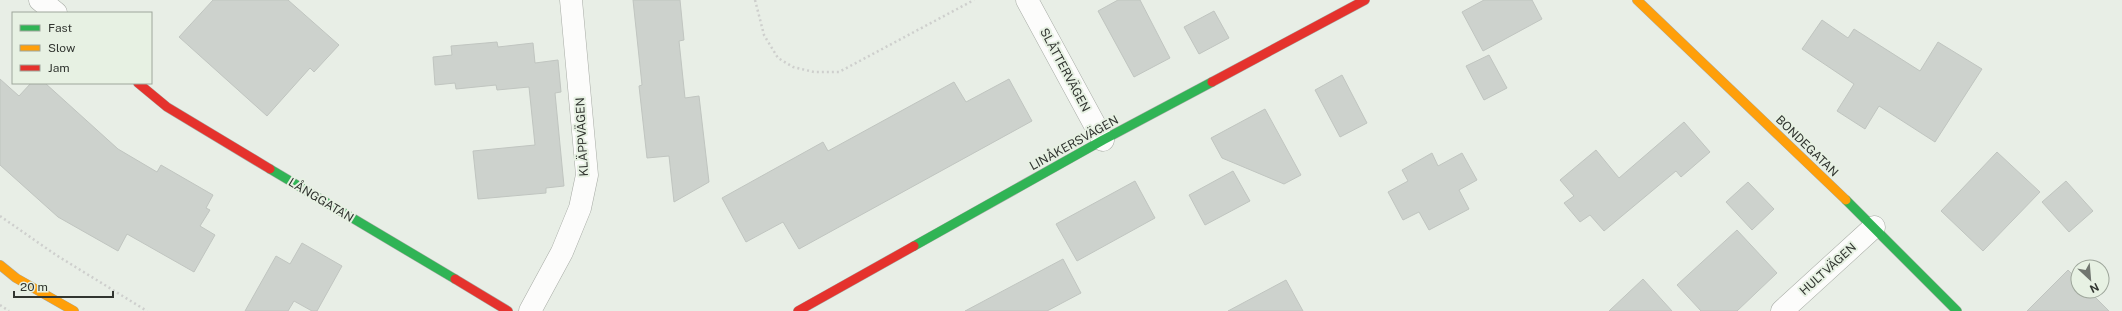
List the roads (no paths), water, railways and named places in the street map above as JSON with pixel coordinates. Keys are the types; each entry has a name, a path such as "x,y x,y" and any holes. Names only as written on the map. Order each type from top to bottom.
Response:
{"street":[{"path":"40,0 55,12"},
{"name":"KLÄPPVÄGEN","path":"530,311 565,245 580,208 586,175 571,0"},
{"name":"SLÅTTERVÄGEN","path":"1027,0 1103,140"},
{"name":"LINÅKERSVÄGEN","path":"798,311 1103,140 1365,0"},
{"name":"BONDEGATAN","path":"1637,0 1874,227 1957,311"},
{"name":"LÅNGGATAN","path":"139,84 167,107 508,311"},
{"name":"HULTVÄGEN","path":"1782,311 1874,227"},
{"path":"0,265 16,278 74,311"}]}
